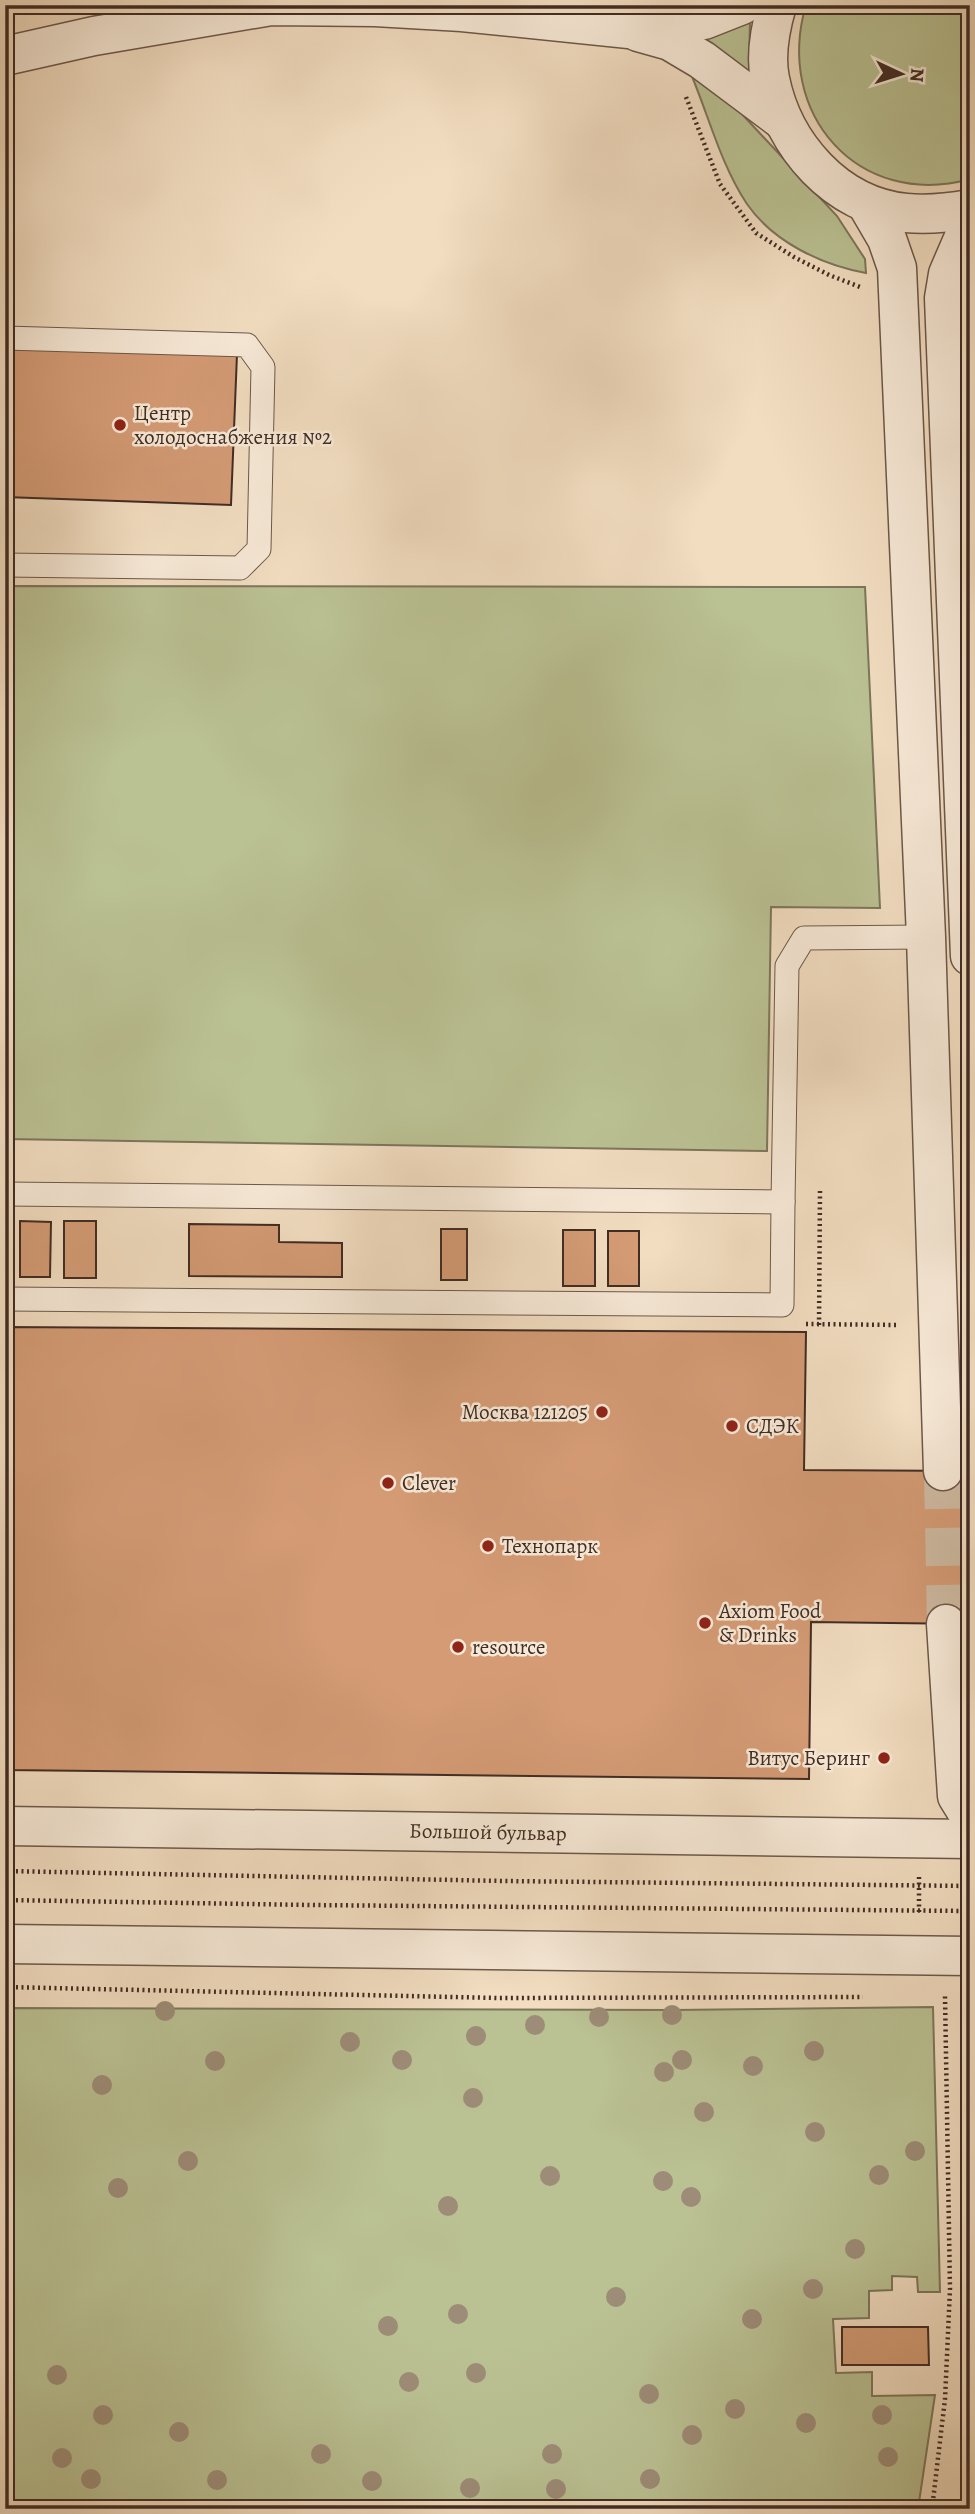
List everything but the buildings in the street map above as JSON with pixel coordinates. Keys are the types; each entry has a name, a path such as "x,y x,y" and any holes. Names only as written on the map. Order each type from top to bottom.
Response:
{"street":[{"path":"5,56 94,36 271,6 375,7 462,12 629,29 671,27 704,20 742,5"},
{"path":"777,5 769,32 769,77 782,120 803,154 831,182 866,202 903,213 941,214 970,209"},
{"path":"629,29 670,41 702,60 782,120"},
{"path":"866,202 887,239 897,268 926,937 943,1471"},
{"path":"970,223 948,274 944,298 970,956"},
{"path":"946,1624 957,1796 970,1817"},
{"name":"Большой бульвар","path":"5,1826 970,1839"},
{"path":"5,1944 970,1956"}],"lane":[{"path":"5,338 247,345 263,367 259,549 240,568 5,565"},
{"path":"5,1299 782,1305 787,966 804,938 926,937"},
{"path":"5,1194 783,1202"}],"path":[{"path":"684,89 694,122 720,184 756,233 829,275 864,288"},
{"path":"819,1325 820,1190"},
{"path":"795,1324 908,1325"},
{"path":"919,1837 919,1997 945,1996 946,2010 950,2289 945,2399 932,2509"},
{"path":"5,1871 970,1885"},
{"path":"5,1900 970,1911"},
{"path":"5,1987 497,1998 865,1997"}],"green space":[{"path":"806,5 970,5 970,179 929,185 893,180 860,166 834,144 814,116 802,82 799,45"},
{"path":"750,18 749,75 703,39"},
{"path":"691,74 727,98 837,216 865,259 866,273 832,264 800,250 770,230 758,218 730,173"},
{"path":"5,586 865,587 880,908 771,907 767,1151 5,1139"},
{"path":"933,2007 940,2292 918,2292 917,2277 892,2276 892,2290 869,2291 869,2318 833,2319 836,2373 872,2372 872,2396 935,2395 918,2509 5,2509 5,2008 673,2010"}],"tunnel":[{"path":"943,1471 946,1624"}],"place":[{"name":"Центр холодоснабжения №2","path":"120,425"},
{"name":"Москва 121205","path":"602,1412"},
{"name":"СДЭК","path":"732,1426"},
{"name":"Clever","path":"388,1483"},
{"name":"Технопарк","path":"488,1546"},
{"name":"Axiom Food & Drinks","path":"705,1623"},
{"name":"resource","path":"458,1647"},
{"name":"Витус Беринг","path":"884,1758"}]}
